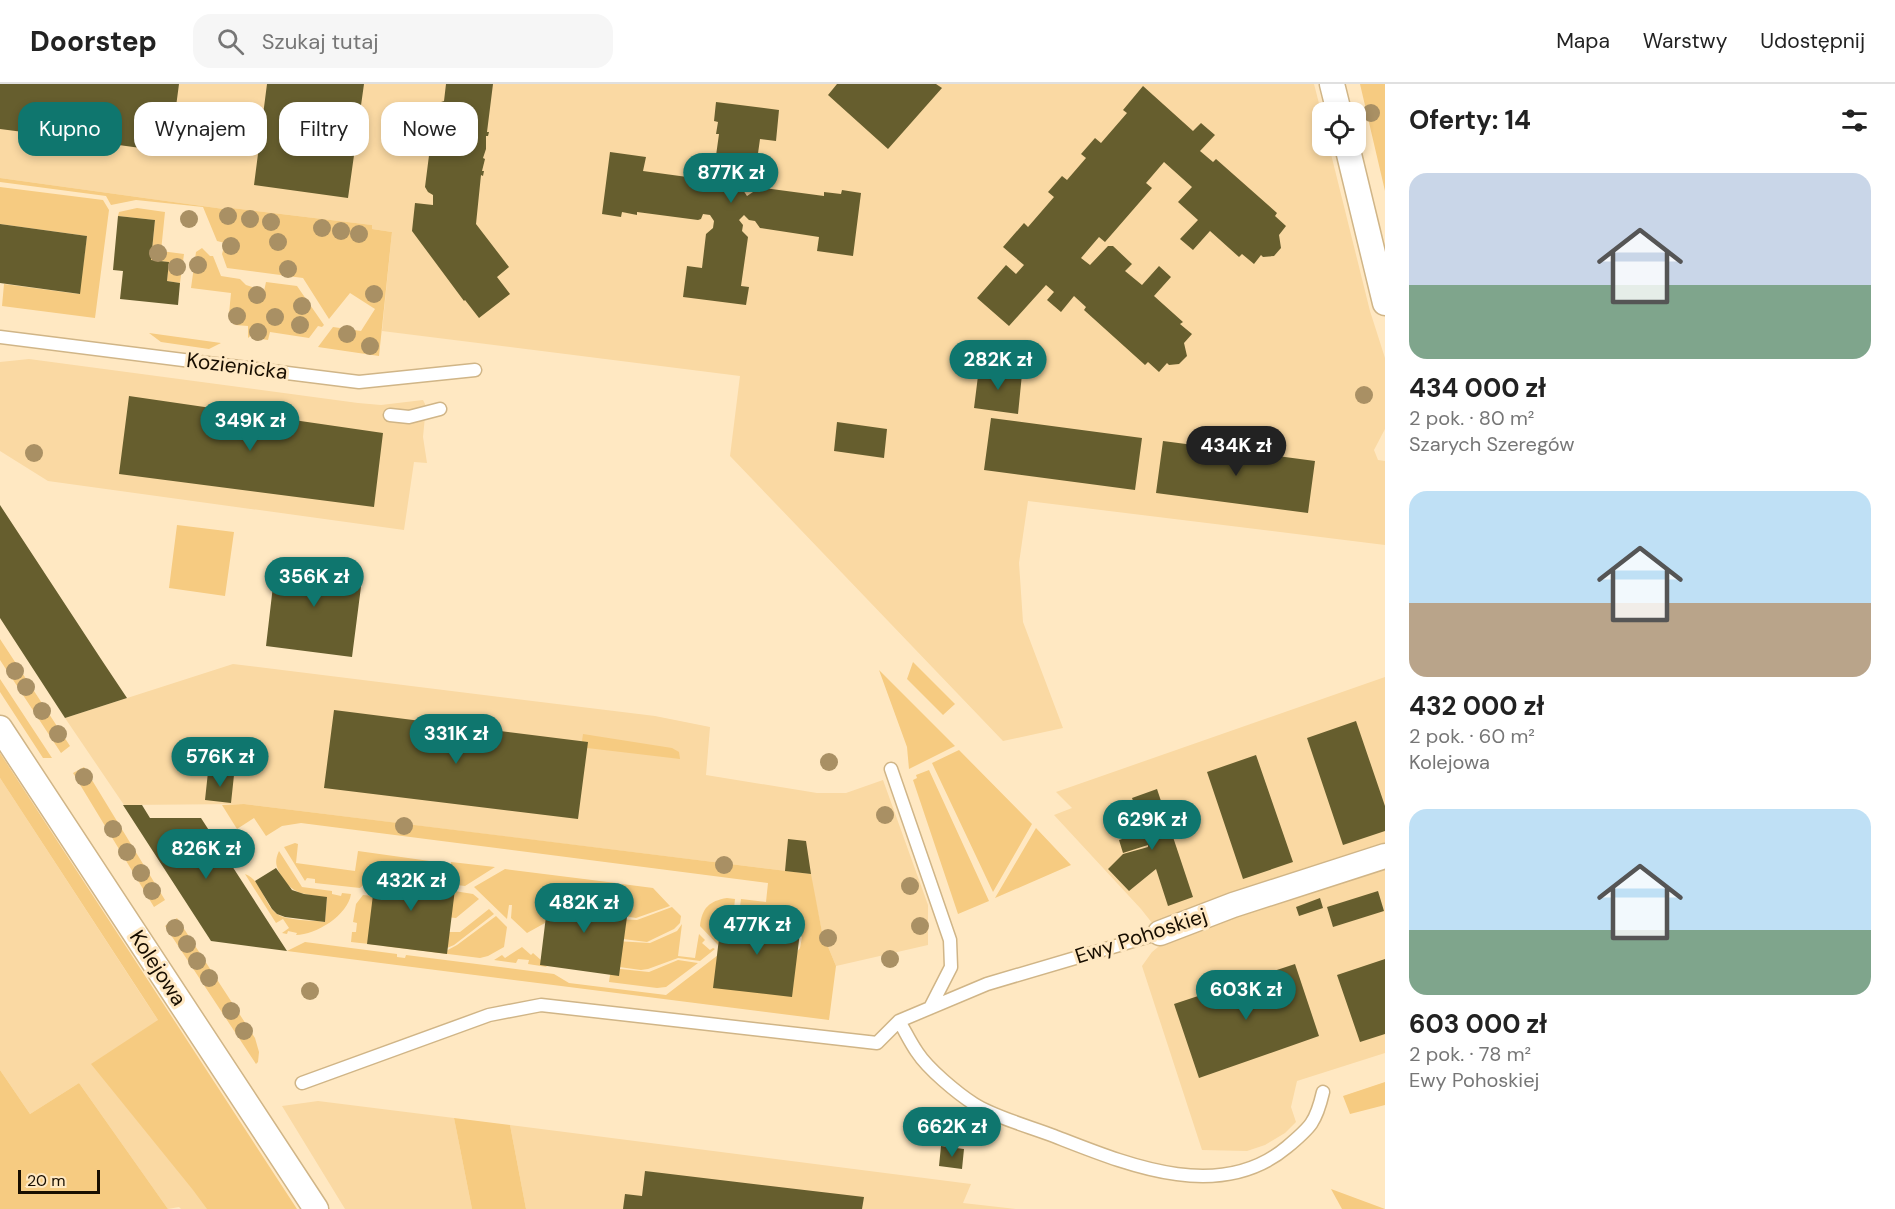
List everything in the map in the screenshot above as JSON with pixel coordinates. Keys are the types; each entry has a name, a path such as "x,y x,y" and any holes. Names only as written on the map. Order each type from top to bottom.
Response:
{"street":[{"path":"1332,84 1336,102"},
{"path":"1349,156 1385,303"},
{"name":"Kolejowa","path":"0,728 316,1209"},
{"name":"Ewy Pohoskiej","path":"1160,933 1233,905 1385,856"}],"lane":[{"name":"Kozienicka","path":"0,337 359,382 475,370"},
{"path":"390,415 409,417 440,409"},
{"path":"891,769 950,940 951,967 930,1008"},
{"name":"Ewy Pohoskiej","path":"898,1021 987,984 1160,933"},
{"path":"302,1083 489,1015 541,1005 877,1043 898,1021 918,1054 951,1087 976,1106 1123,1162 1163,1173 1209,1175 1245,1171 1272,1160 1301,1136 1317,1117 1323,1092"}],"shaded area":[{"path":"0,84 1314,84 1319,102 1312,102 1312,156 1331,156 1370,311 1385,358 1385,429 1374,450 1378,460 1385,461 1385,545 1028,501 1019,563 1023,622 1063,728 1003,741 730,456 740,376 382,331 392,232 372,229 372,225 232,208 231,210 0,178"},
{"path":"1360,84 1385,84 1385,191 1366,102"},
{"path":"0,178 231,210 232,208 372,225 372,229 392,232 379,356 318,347 333,327 361,331 375,309 350,293 329,319 303,278 227,268 222,254 225,243 217,241 203,207 136,200 111,205 106,196 0,182"},
{"path":"0,187 103,200 109,210 95,318 2,306 4,284 79,294 87,236 0,224"},
{"path":"137,208 165,212 161,251 184,254 180,283 167,281 169,262 151,260 155,220 118,216 119,212"},
{"path":"202,248 213,256 221,276 240,279 246,285 264,291 266,282 297,286 324,325 318,326 309,338 270,332 268,340 261,339 261,335 254,333 248,338 248,326 235,325 229,314 231,293 191,288 196,252"},
{"path":"149,333 221,343 209,349 161,342"},
{"path":"29,359 358,403 381,405 423,400 426,406 423,437 427,463 414,462 404,530 48,481 0,451 0,362"},
{"path":"177,525 234,532 225,596 169,588"},
{"path":"0,639 70,746 61,753 0,660"},
{"path":"913,662 955,704 943,715 907,679"},
{"path":"233,664 655,716 710,727 706,775 817,793 846,793 883,780 928,905 928,945 836,966 822,932 810,874 244,804 124,805 65,718"},
{"path":"879,670 955,746 909,769 907,747"},
{"path":"1385,677 1385,1053 1297,1081 1291,1107 1296,1122 1285,1133 1265,1145 1247,1151 1202,1150 1142,966 1152,952 1163,943 1160,933 1141,909 1054,815 1072,808 1056,792"},
{"path":"0,679 52,758 43,758 0,692"},
{"path":"583,734 672,748 679,752 680,759 587,748 582,741"},
{"path":"959,750 1032,824 993,892 932,763"},
{"path":"0,753 297,1209 207,1209 91,1064 158,1020 0,778"},
{"path":"84,767 165,900 154,907 73,773"},
{"path":"929,770 989,901 958,914 913,780 917,778 916,775"},
{"path":"0,778 284,1209 181,1209 179,1207 168,1209 79,1083 30,1114 0,1070"},
{"path":"244,804 811,874 822,932 836,966 829,1020 287,951 305,942 397,954 397,957 405,958 406,955 554,974 569,983 666,995 718,955 793,985 796,953 800,948 802,937 769,919 746,916 738,921 741,899 766,902 768,883 301,823 282,826 266,836 254,818 237,829 222,805"},
{"path":"1036,828 1071,865 995,898"},
{"path":"298,844 296,863 355,871 358,851 444,863 442,881 425,881 424,874 400,872 370,879 360,888 315,883 315,879 307,878 305,881 284,847"},
{"path":"279,851 302,887 332,891 332,894 341,896 342,893 351,894 349,902 338,916 313,932 296,935 297,933 288,931 287,934 282,933 289,928 283,919 276,923 245,874 256,882 272,910 277,914 287,918 325,922 327,898 302,893 292,888 276,864"},
{"path":"451,862 495,867 465,886 448,884"},
{"path":"505,869 616,883 614,900 573,894 545,923 527,933 511,918 512,905 509,905 507,919 474,887"},
{"path":"622,884 653,888 670,906 636,918 618,915"},
{"path":"448,890 473,894 479,899 456,918 445,917"},
{"path":"363,895 373,896 378,945 351,942 352,932 356,932 357,923 353,922 356,904"},
{"path":"727,898 735,899 731,937 719,941 718,945 700,926 701,920 711,903"},
{"path":"672,907 681,916 680,923 674,929 647,942 615,938 617,919 637,920"},
{"path":"489,909 494,914 446,951 496,916 507,927 504,947 488,956 480,958 384,946 385,941 443,932 460,932"},
{"path":"177,918 255,1038 259,1052 256,1064 165,926"},
{"path":"682,924 678,956 695,958 699,934 705,940 702,943 710,950 715,949 700,961 678,958 641,970 612,966 615,941 650,943 677,931"},
{"path":"522,947 542,961 540,965 542,962 547,967 528,964 529,960 518,959 516,963 494,960 502,955 505,958"},
{"path":"678,960 698,963 666,987 609,982 611,968 649,972"},
{"path":"0,1070 30,1114 79,1083 168,1209 0,1209"},
{"path":"1385,1082 1385,1105 1350,1114 1343,1096"},
{"path":"318,1101 454,1118 472,1209 345,1209 282,1106"},
{"path":"454,1118 510,1125 526,1209 472,1209"},
{"path":"510,1125 971,1184 963,1203 1016,1209 526,1209"},
{"path":"1331,1189 1385,1209 1342,1209"}],"building":[{"path":"0,84 179,84 177,102 134,102 134,147 122,145 122,102 18,102 18,131 0,129"},
{"path":"267,84 364,84 361,102 279,102 279,156 354,156 348,198 254,185 258,156 267,156 267,102 265,102"},
{"path":"446,84 493,84 487,132 489,132 486,136 482,171 484,171 483,176 481,175 476,224 509,267 497,277 510,294 479,318 412,231 415,203 433,205 433,195 425,187 429,156 478,156 478,102 441,102 444,101"},
{"path":"837,84 936,84 942,88 888,149 828,95"},
{"path":"1143,86 1193,131 1201,123 1215,135 1200,151 1213,162 1216,159 1277,213 1275,216 1286,226 1279,235 1281,248 1274,256 1263,257 1261,255 1254,264 1242,254 1239,257 1210,231 1193,250 1180,239 1198,220 1178,202 1192,187 1164,162 1146,183 1152,188 1105,242 1099,237 1081,258 1090,265 1108,246 1113,246 1132,264 1125,271 1142,285 1159,266 1171,277 1154,296 1183,322 1180,324 1192,334 1184,343 1187,356 1179,364 1169,365 1167,363 1159,372 1148,362 1145,365 1084,310 1086,307 1074,296 1061,312 1047,300 1054,292 1046,285 1009,326 977,298 1006,265 1016,274 1024,265 1003,247 1024,223 1028,227 1054,197 1048,192 1062,176 1067,180 1086,158 1081,154 1095,138 1101,143 1127,113 1123,110"},
{"path":"716,102 779,110 776,141 760,139 755,175 749,179 748,186 743,190 747,196 764,188 824,196 824,192 841,194 842,190 861,193 853,256 817,251 819,237 760,228 755,221 749,220 744,215 739,220 743,225 742,231 748,237 741,286 749,287 746,305 683,297 687,266 702,268 706,234 713,228 714,221 710,215 703,214 698,220 637,212 637,215 622,212 621,217 602,214 610,152 646,157 643,171 702,179 706,181 707,186 714,187 718,192 724,188 720,183 721,176 715,174 714,170 719,134 716,134 718,122 714,121"},
{"path":"118,216 155,220 151,260 169,262 167,281 180,283 178,305 120,299 123,271 113,270"},
{"path":"0,224 87,236 80,294 0,283"},
{"path":"979,368 1022,374 1018,414 974,408"},
{"path":"129,396 383,433 374,507 119,474"},
{"path":"991,418 1142,438 1135,490 984,470"},
{"path":"837,422 887,429 884,458 834,451"},
{"path":"1163,441 1315,461 1308,513 1156,493"},
{"path":"0,505 127,698 65,718 0,618"},
{"path":"276,560 363,571 352,657 266,646"},
{"path":"334,710 588,742 578,819 324,788"},
{"path":"1356,721 1385,806 1385,831 1343,845 1307,738"},
{"path":"1256,755 1293,862 1243,879 1207,772"},
{"path":"208,772 234,775 231,803 205,800"},
{"path":"1157,789 1193,897 1168,906 1156,869 1129,891 1108,869 1123,854 1148,847 1148,845 1123,853 1119,840 1143,832 1142,828 1130,832 1125,816 1137,812 1132,798"},
{"path":"123,805 142,805 150,818 201,818 287,951 211,941"},
{"path":"788,839 806,841 811,874 785,871"},
{"path":"276,868 292,890 327,897 325,922 285,917 272,909 255,881"},
{"path":"376,870 456,881 447,954 367,944"},
{"path":"1378,891 1384,911 1333,927 1327,907"},
{"path":"549,892 629,902 619,976 540,965"},
{"path":"1320,898 1323,908 1299,916 1296,907"},
{"path":"722,914 801,924 792,997 713,988"},
{"path":"1385,959 1385,1034 1360,1042 1337,975"},
{"path":"1295,964 1319,1036 1199,1078 1174,1004"},
{"path":"941,1146 964,1149 962,1169 939,1166"},
{"path":"645,1171 864,1197 862,1209 623,1209 625,1194 642,1196"}]}
